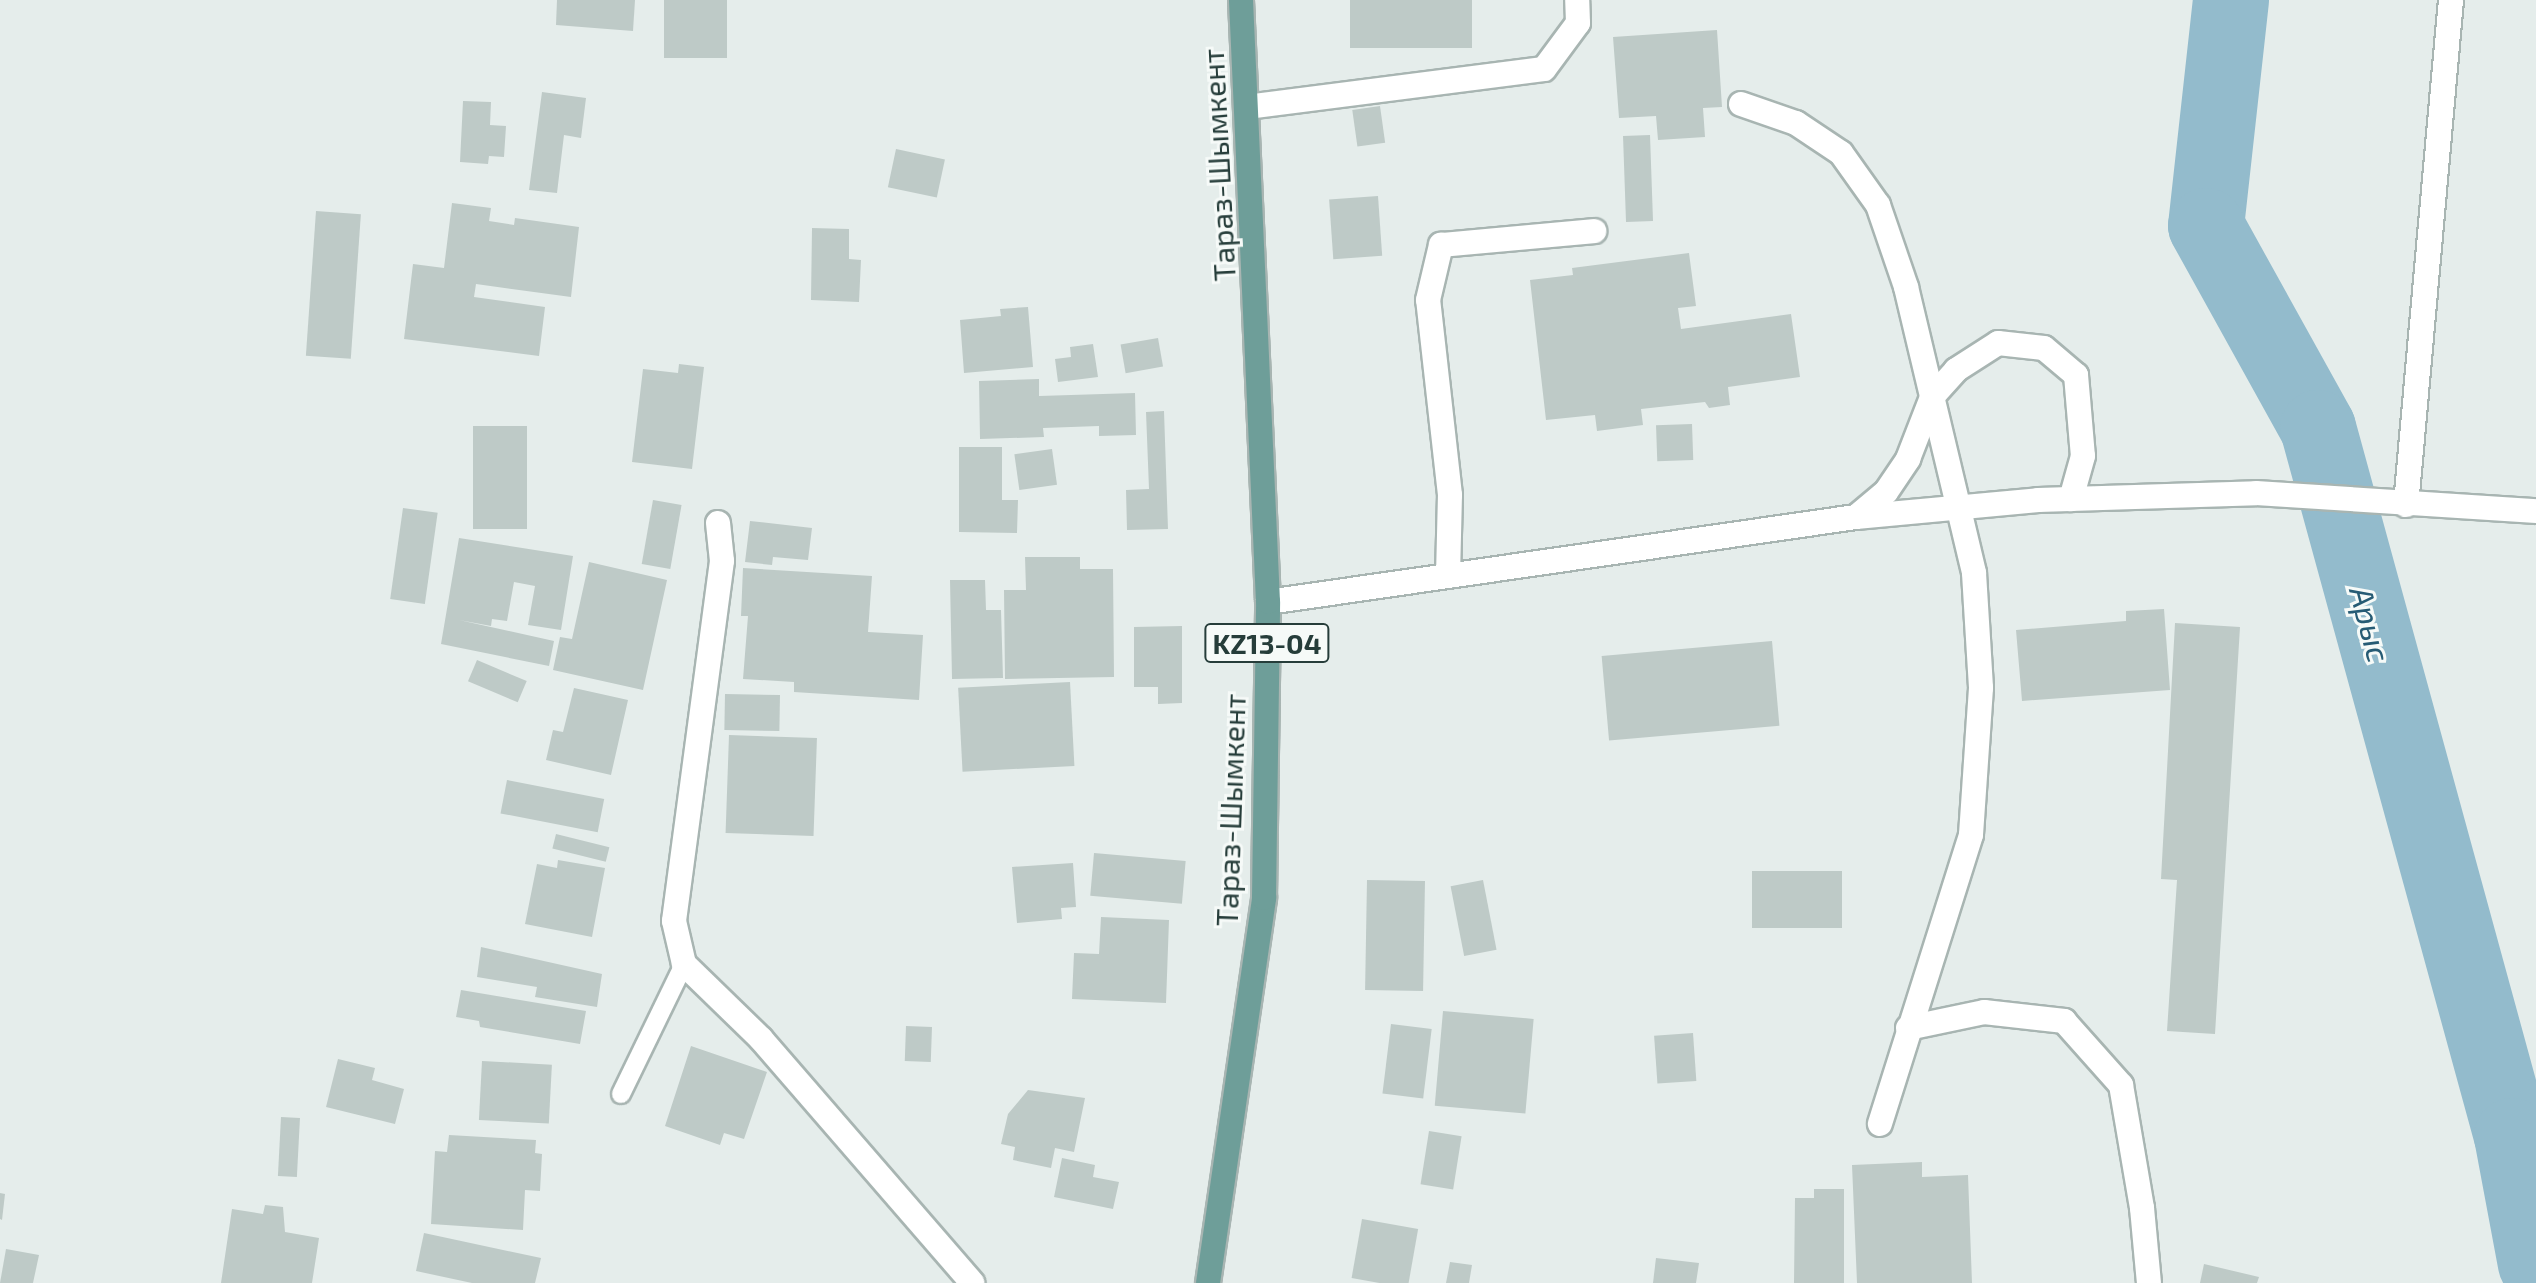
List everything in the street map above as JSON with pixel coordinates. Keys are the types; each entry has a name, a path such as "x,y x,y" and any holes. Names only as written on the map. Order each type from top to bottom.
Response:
{"main road":[{"name":"Тараз-Шымкент","path":"1208,1283 1264,898 1268,602 1241,0"}],"street":[{"path":"1247,107 1544,69 1578,23 1577,0"},
{"path":"2394,504 2451,0"},
{"path":"1741,104 1796,123 1841,153 1878,205 1906,287 1961,507 1974,573 1981,688 1971,835 1880,1124"},
{"path":"1448,576 1450,495 1428,300 1441,245 1594,231"},
{"path":"1856,517 1886,492 1908,459 1932,397 1956,370 1998,343 2044,348 2076,375 2083,456 2071,499"},
{"path":"1268,602 1856,517 2071,499 2256,493 2536,511"},
{"path":"718,523 722,561 674,921 684,964 761,1039 972,1283"},
{"path":"1908,1028 1984,1012 2064,1021 2121,1085 2142,1208 2149,1283"}],"lane":[{"path":"621,1094 684,964"}],"building":[{"path":"557,0 635,0 633,31 556,25"},
{"path":"664,0 727,0 727,58 664,58"},
{"path":"1350,0 1472,0 1472,48 1350,48"},
{"path":"1717,30 1722,107 1703,108 1705,137 1658,140 1656,116 1619,118 1613,37"},
{"path":"542,92 586,98 581,138 564,135 557,193 529,190"},
{"path":"463,101 491,102 490,125 506,126 504,157 489,156 488,164 460,162"},
{"path":"1380,106 1385,143 1357,147 1352,110"},
{"path":"1650,135 1653,221 1626,222 1623,136"},
{"path":"896,149 945,159 937,198 888,187"},
{"path":"1378,196 1382,256 1333,259 1329,199"},
{"path":"452,203 491,208 489,221 514,225 515,218 579,227 571,297 476,284 474,297 545,307 539,356 404,339 413,264 444,268"},
{"path":"316,211 361,214 351,359 306,356"},
{"path":"812,228 849,229 849,259 861,260 859,302 811,300"},
{"path":"1689,253 1696,306 1678,308 1681,329 1791,314 1800,377 1728,387 1730,405 1709,408 1705,402 1641,409 1643,425 1597,431 1595,415 1546,420 1530,280 1573,275 1572,268"},
{"path":"1028,307 1033,367 964,373 960,320 1001,316 1000,309"},
{"path":"1158,338 1163,367 1126,373 1121,345"},
{"path":"1093,344 1098,377 1058,382 1055,359 1071,357 1070,347"},
{"path":"679,364 704,367 692,469 632,462 643,369 678,373"},
{"path":"1039,379 1039,396 1135,393 1136,435 1099,436 1099,426 1043,428 1044,437 980,439 979,381"},
{"path":"1164,411 1168,529 1127,530 1126,490 1149,489 1146,412"},
{"path":"1692,424 1693,460 1657,461 1656,425"},
{"path":"473,426 527,426 527,529 473,529"},
{"path":"959,447 1002,447 1002,500 1018,500 1017,533 959,532"},
{"path":"1052,449 1057,485 1019,490 1014,454"},
{"path":"653,500 682,505 670,569 642,564"},
{"path":"403,508 438,513 425,604 390,599"},
{"path":"750,521 812,528 808,560 773,557 772,565 745,562"},
{"path":"459,538 573,556 561,630 528,625 535,586 514,582 507,621 492,619 491,626 459,620 554,641 549,666 441,644"},
{"path":"1025,557 1080,557 1080,569 1113,569 1114,677 1005,679 1004,590 1026,590"},
{"path":"589,562 667,580 643,690 553,670 560,637 572,639"},
{"path":"743,568 872,576 868,632 923,635 919,700 794,692 794,682 743,679 748,616 741,616"},
{"path":"950,580 985,580 986,610 1001,610 1003,678 952,679"},
{"path":"2164,609 2170,690 2022,701 2016,630 2126,621 2126,611"},
{"path":"2175,623 2240,627 2215,1034 2167,1031 2177,880 2161,879"},
{"path":"1182,626 1182,703 1158,704 1158,687 1134,687 1134,627"},
{"path":"1772,641 1779,726 1609,741 1602,656"},
{"path":"477,660 527,681 518,702 468,681"},
{"path":"1070,682 1074,766 963,772 958,688"},
{"path":"574,688 628,700 611,775 546,760 553,730 563,732"},
{"path":"725,694 780,695 779,731 724,730"},
{"path":"729,735 817,738 814,836 726,833"},
{"path":"507,780 604,799 598,832 501,813"},
{"path":"556,834 609,847 606,862 552,849"},
{"path":"1094,853 1186,861 1182,904 1090,896"},
{"path":"558,860 605,868 592,937 525,924 537,864 557,868"},
{"path":"1073,863 1076,907 1061,908 1062,919 1017,923 1012,867"},
{"path":"1752,871 1842,871 1842,928 1752,928"},
{"path":"1367,880 1425,881 1423,991 1365,990"},
{"path":"1483,880 1497,950 1464,956 1451,886"},
{"path":"1101,917 1169,920 1166,1003 1072,999 1074,953 1099,954"},
{"path":"481,947 602,974 597,1007 535,997 537,987 477,977"},
{"path":"461,990 586,1011 580,1044 480,1027 479,1021 456,1017"},
{"path":"1443,1011 1534,1019 1525,1114 1435,1106"},
{"path":"1391,1024 1432,1029 1423,1098 1382,1093"},
{"path":"906,1026 932,1027 931,1062 905,1061"},
{"path":"1693,1033 1696,1081 1657,1084 1654,1036"},
{"path":"691,1046 767,1072 744,1139 724,1133 720,1145 665,1126"},
{"path":"338,1059 375,1068 372,1080 404,1089 395,1124 326,1107"},
{"path":"482,1061 552,1065 549,1124 479,1120"},
{"path":"1028,1090 1085,1098 1074,1152 1055,1148 1051,1168 1013,1160 1015,1147 1001,1144 1008,1114"},
{"path":"281,1117 300,1118 297,1177 278,1176"},
{"path":"1429,1131 1462,1136 1453,1189 1421,1184"},
{"path":"449,1135 536,1140 535,1153 542,1154 540,1191 525,1190 523,1230 431,1224 435,1151 447,1152"},
{"path":"1062,1158 1095,1165 1093,1177 1119,1182 1113,1209 1054,1197"},
{"path":"1922,1162 1922,1177 1968,1175 1972,1283 1857,1283 1852,1165"},
{"path":"1814,1189 1844,1189 1844,1283 1794,1283 1795,1198 1814,1198"},
{"path":"0,1193 5,1194 2,1220 0,1219"},
{"path":"265,1205 283,1207 285,1232 319,1238 312,1283 221,1283 232,1209 263,1214"},
{"path":"1362,1219 1418,1229 1409,1283 1379,1283 1352,1278"},
{"path":"424,1233 541,1258 535,1283 472,1283 416,1271"},
{"path":"6,1249 39,1255 33,1283 0,1283"},
{"path":"1656,1258 1699,1263 1696,1283 1653,1283"},
{"path":"1450,1262 1472,1265 1469,1283 1446,1283"},
{"path":"2204,1264 2259,1277 2257,1283 2200,1283"}],"waterway":[{"name":"Арыс","path":"2231,0 2206,226 2318,428 2512,1136 2536,1264"}]}
